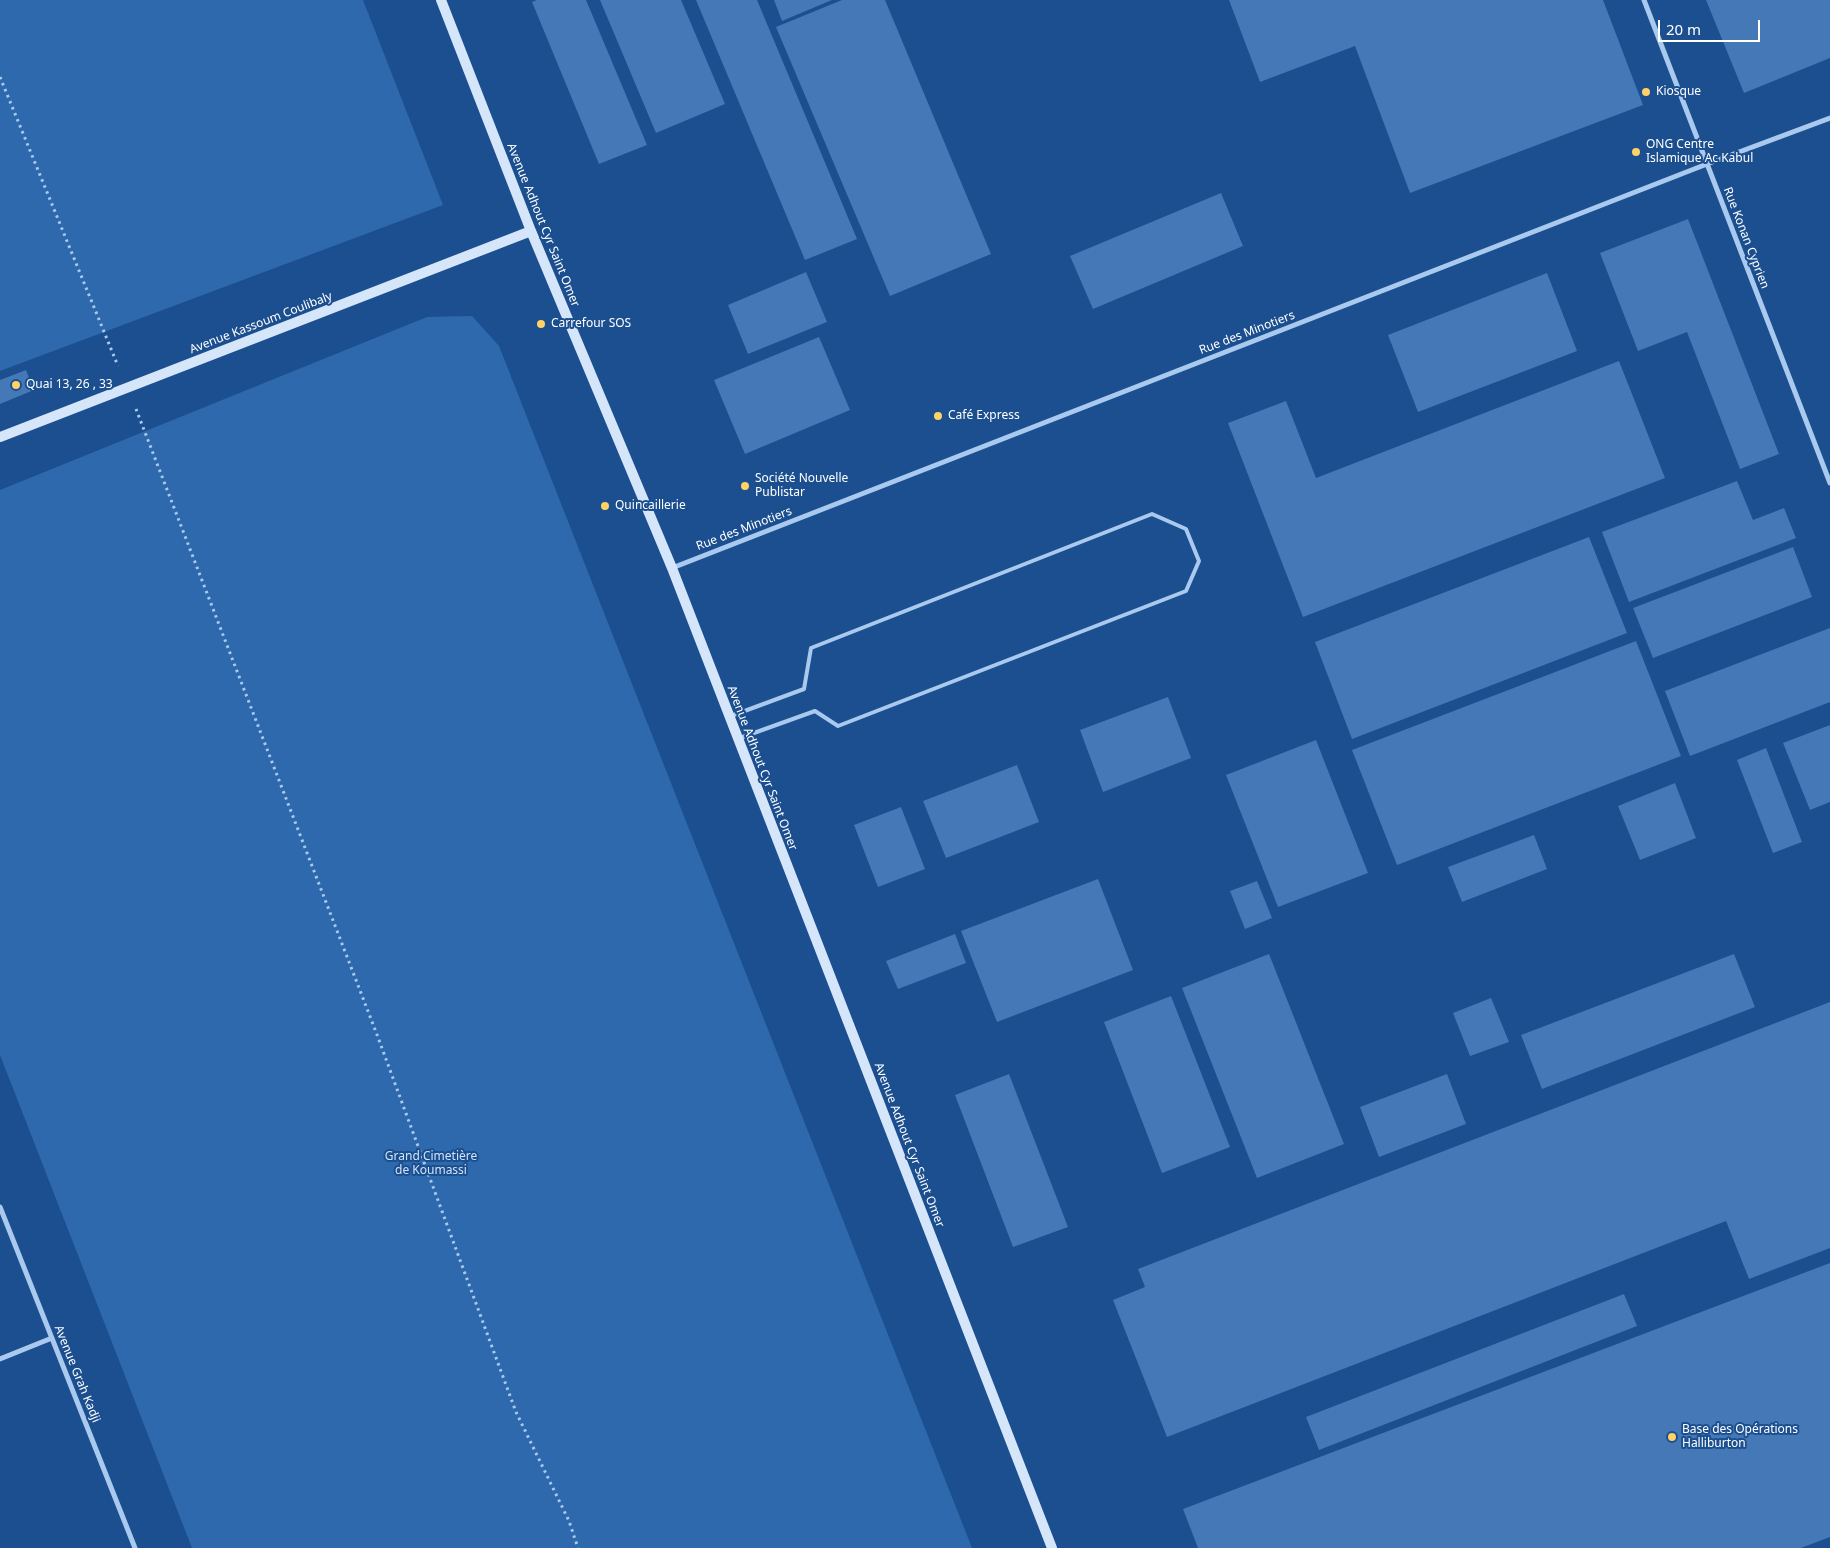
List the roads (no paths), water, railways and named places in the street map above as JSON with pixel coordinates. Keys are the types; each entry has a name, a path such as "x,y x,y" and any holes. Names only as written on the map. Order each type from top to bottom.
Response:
{"street":[{"name":"Avenue Adhout Cyr Saint Omer","path":"441,0 531,231 672,568 1052,1548"},
{"name":"Rue Konan Cyprien","path":"1644,0 1830,483"},
{"name":"Rue des Minotiers","path":"672,568 1707,164 1830,118"},
{"name":"Avenue Kassoum Coulibaly","path":"0,437 128,389 531,231"},
{"name":"Avenue Grah Kadji","path":"0,1206 135,1548"},
{"path":"0,1359 52,1338"}],"lane":[{"path":"729,716 804,689 811,648 1152,514 1186,529 1199,561 1186,592 838,726 815,711 738,739"}],"place":[{"name":"Kiosque","path":"1646,92"},
{"name":"ONG Centre Islamique Ac Kabul","path":"1636,152"},
{"name":"Carrefour SOS","path":"541,324"},
{"name":"Quai 13, 26 , 33","path":"16,385"},
{"name":"Café Express","path":"938,416"},
{"name":"Société Nouvelle Publistar","path":"745,486"},
{"name":"Quincaillerie","path":"605,506"},
{"name":"Base des Opérations Halliburton","path":"1672,1437"}],"park label":[{"name":"Grand Cimetière de Koumassi","path":"431,1164"}]}
